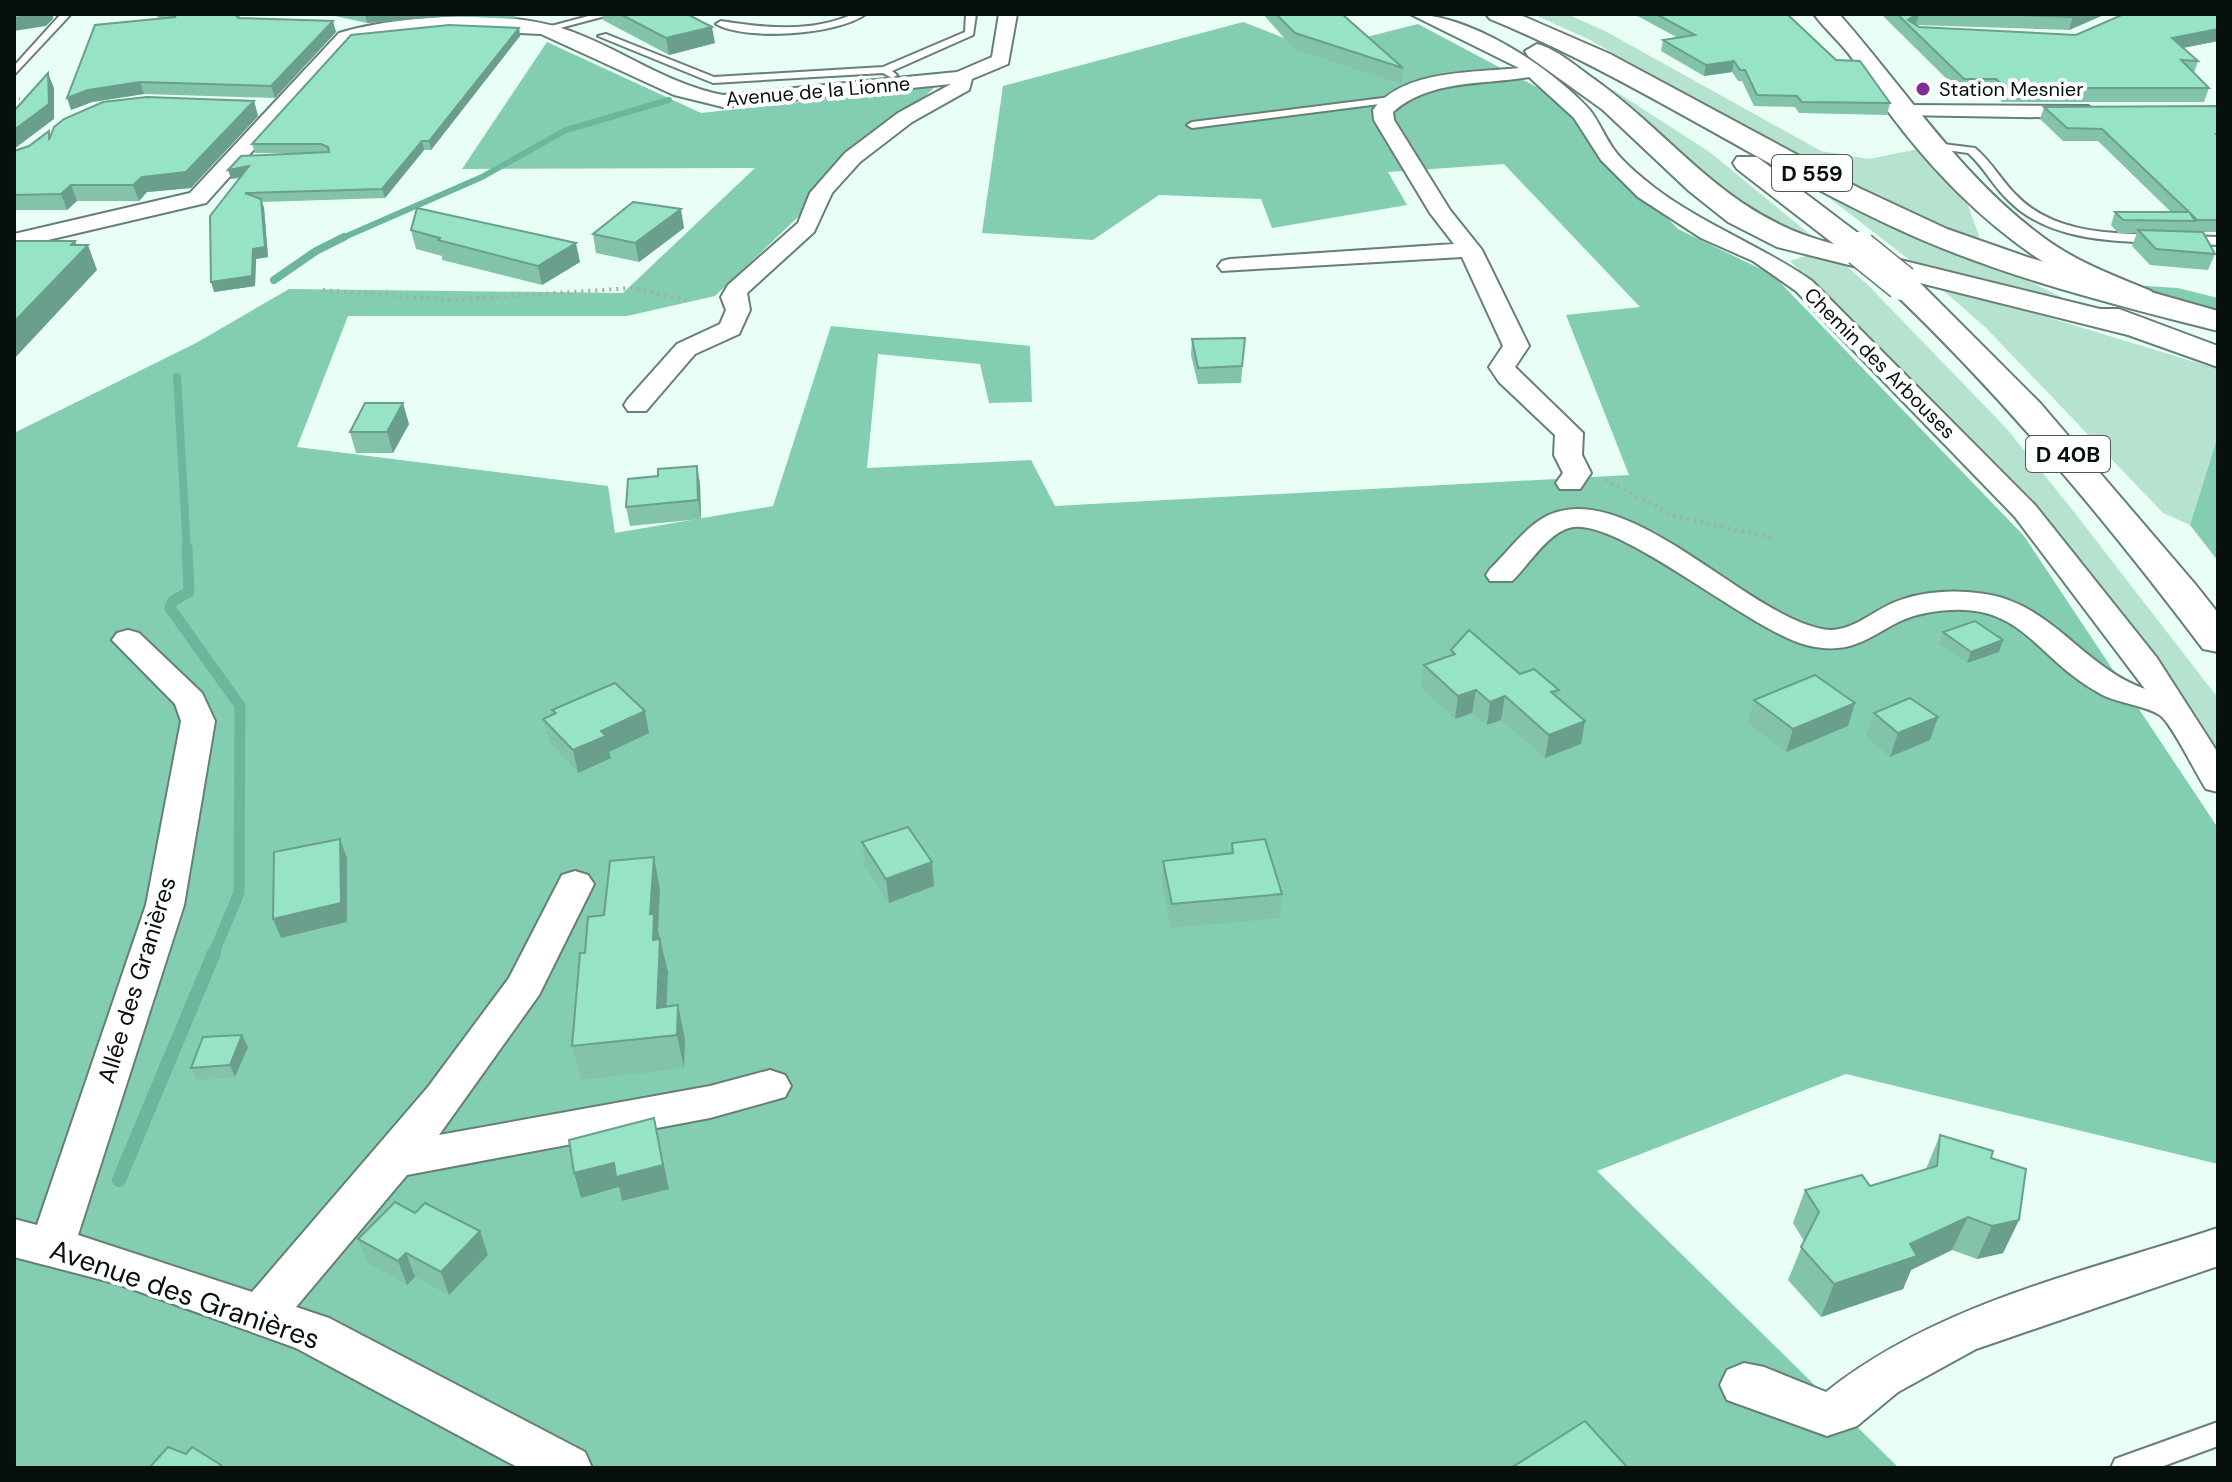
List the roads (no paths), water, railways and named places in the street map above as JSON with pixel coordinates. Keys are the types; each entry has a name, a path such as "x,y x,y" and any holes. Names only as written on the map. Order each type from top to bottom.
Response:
{"main road":[{"name":"D 559","path":"1477,14 1604,99 1723,208 1749,226 1787,241 2136,312 2218,357"},
{"name":"D 559","path":"1496,14 1551,34 1679,98 1861,200 1917,226 2003,258 2082,305 2218,321"},
{"name":"D 40B","path":"1496,14 1632,88 1710,136 1902,283 2031,412 2129,524 2218,640"},
{"path":"1802,14 1858,65 1868,67"},
{"path":"1826,14 1975,191 2030,242 2136,312"},
{"path":"1975,191 1987,237 2003,258"}],"street":[{"path":"637,405 686,349 730,329 738,310 733,297 736,290 806,227 827,184 904,118 962,86 964,82 961,77 1001,60 1008,14"},
{"name":"Chemin des Arbouses","path":"1419,14 1520,59 1582,114 1608,156 1646,192 1709,233 1761,256 1804,286 2025,511 2146,665 2218,781"},
{"name":"Avenue de la Lionne","path":"336,23 362,30 502,20 545,29 712,100 734,101 961,77"},
{"path":"14,241 198,198 240,159 279,107 345,37 362,30"},
{"path":"1534,71 1498,78 1450,80 1391,100 1383,110 1384,120 1441,213 1470,250 1516,346 1502,367 1508,377 1569,433 1568,455 1573,478"},
{"path":"247,107 279,107"},
{"path":"1905,111 2113,111"},
{"path":"1761,256 1787,241"},
{"path":"1230,266 1470,250"},
{"path":"1501,575 1556,523 1583,517 1631,534 1753,610 1814,638 1837,641 1857,637 1908,608 1923,605 1964,602 2014,611 2031,620 2101,681 2173,709"},
{"name":"Allée des Granières","path":"33,1242 165,905 198,721 190,700 128,640"},
{"path":"261,1315 394,1160 525,985 575,884"},
{"path":"394,1160 710,1102 770,1086"},
{"name":"Avenue des Granières","path":"33,1242 119,1265 312,1333 567,1468"},
{"path":"1744,1385 1764,1389 1827,1414 1840,1410 1881,1377 1961,1334 2218,1247"}],"lane":[{"path":"14,72 66,14"},
{"path":"545,29 608,14"},
{"path":"721,24 793,29 838,24 861,14"},
{"path":"603,36 713,80 885,70 970,33 971,14"},
{"path":"885,70 905,84"},
{"path":"1192,125 1391,100"},
{"path":"1935,146 1971,150 2013,200 2047,223 2117,237 2218,241"},
{"path":"2124,1468 2218,1434"}],"waterway":[{"path":"340,239 482,177 566,130 669,100"},
{"path":"340,239 344,237"},
{"path":"274,280 316,251 340,239"},
{"path":"177,377 187,550"},
{"path":"187,548 189,592 173,601 170,608 240,706 239,893 213,955"},
{"path":"119,1180 214,953"}],"place":[{"name":"Station Mesnier","path":"1923,89"}]}
